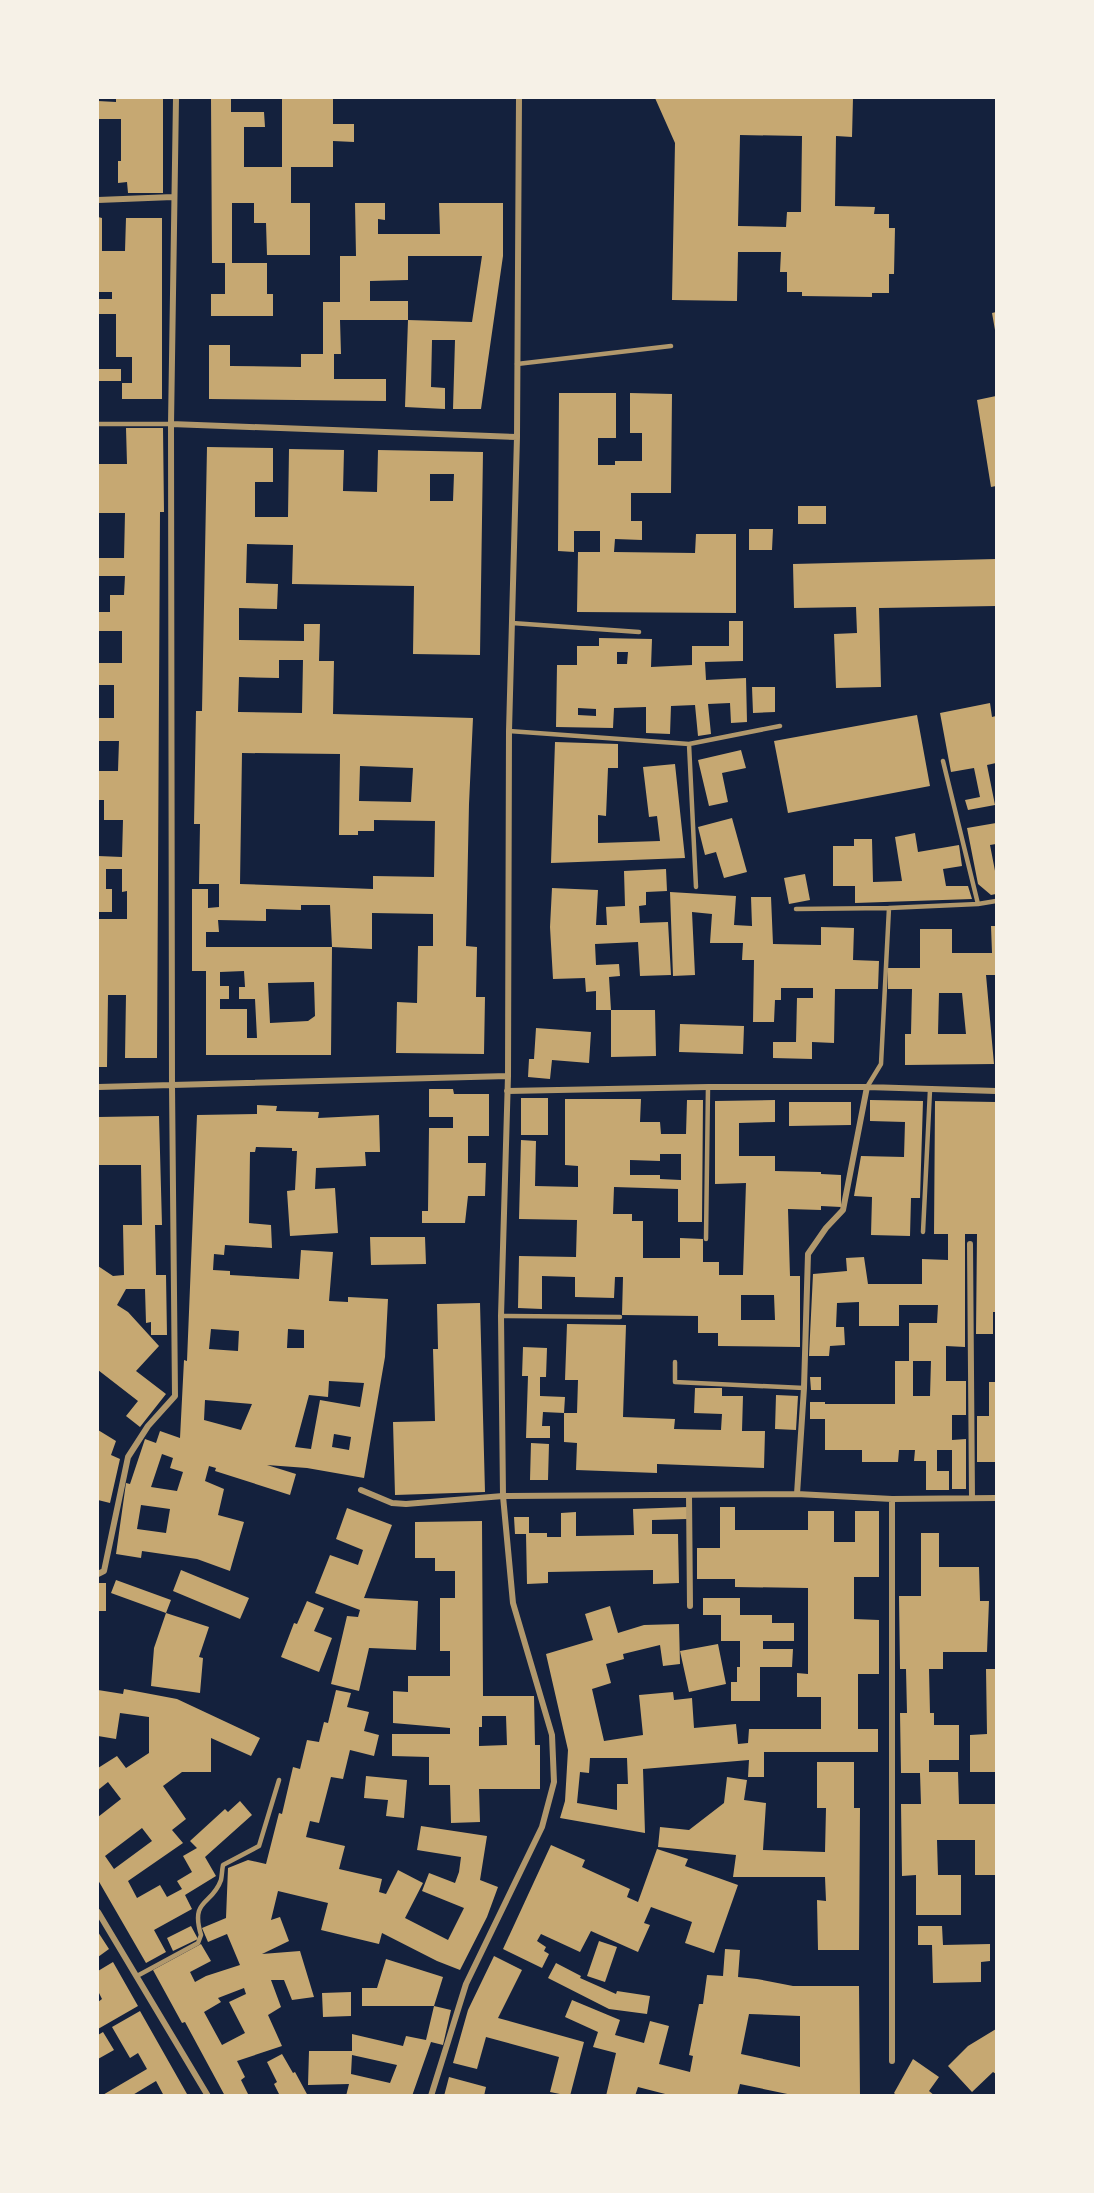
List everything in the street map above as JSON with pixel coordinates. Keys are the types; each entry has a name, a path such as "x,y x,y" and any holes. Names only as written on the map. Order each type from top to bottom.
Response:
{"street":[{"path":"98,1575 104,1571 128,1457 148,1426 175,1396 171,424 176,98"},
{"path":"431,2096 466,1984 542,1827 554,1782 552,1735 513,1603 503,1496 501,1316 507,1091 509,732 517,437 519,98"},
{"path":"98,200 173,197"},
{"path":"171,424 517,437"},
{"path":"98,1087 507,1076"},
{"path":"507,1091 708,1087 867,1087 996,1091"},
{"path":"797,1494 804,1388 808,1254 826,1228 843,1210 867,1087"},
{"path":"970,1244 972,1498"},
{"path":"361,1490 392,1503 406,1504 503,1496 797,1494 892,1499 996,1498"},
{"path":"689,1495 690,1606"},
{"path":"892,1499 892,2061"},
{"path":"98,1912 208,2096"}],"lane":[{"path":"517,364 671,346"},
{"path":"98,424 171,424"},
{"path":"512,623 639,632"},
{"path":"509,732 689,744 780,726"},
{"path":"689,744 696,887"},
{"path":"943,761 978,904"},
{"path":"796,909 889,908 978,904 996,901"},
{"path":"867,1087 880,1064 889,908"},
{"path":"706,1239 708,1087"},
{"path":"923,1232 930,1090"},
{"path":"501,1316 620,1317"},
{"path":"675,1362 675,1382 804,1388"},
{"path":"137,1976 198,1943 201,1935 198,1908 220,1882 223,1865 259,1846 279,1780"}],"building":[{"path":"116,98 163,98 163,193 128,193 127,182 118,183 118,161 121,161 121,119 98,119 98,101 116,102"},
{"path":"211,98 231,98 231,112 264,112 265,127 244,127 244,167 282,167 282,98 333,98 333,124 354,124 354,142 333,141 333,167 291,167 291,203 310,203 310,255 267,255 266,223 254,223 254,203 232,203 232,263 267,263 267,294 273,294 273,316 211,316 211,294 225,294 225,263 212,263"},
{"path":"655,98 853,98 852,137 836,136 835,206 875,207 874,214 889,214 889,228 895,228 894,274 889,274 889,293 872,293 872,297 802,296 802,292 787,292 787,272 780,272 781,252 738,252 737,301 672,300 675,143","holes":["740,135 802,136 801,212 787,212 786,227 738,226"]},
{"path":"355,203 385,203 385,220 378,219 378,234 440,234 439,203 503,203 503,256 481,409 453,409 455,340 432,340 431,387 445,388 445,409 405,407 408,320 340,320 341,354 334,354 334,379 386,379 386,401 209,399 209,345 230,345 230,366 301,367 301,354 323,354 323,302 340,302 340,256 356,256","holes":["408,256 482,256 472,322 408,320 408,301 370,301 370,281 408,280"]},
{"path":"98,217 102,218 102,251 125,251 126,218 162,218 162,399 122,399 122,383 132,383 132,357 116,357 116,314 98,314 98,299 112,299 112,292 98,292"},
{"path":"996,312 996,330 995,330 992,313"},
{"path":"98,369 121,369 121,381 98,381"},
{"path":"559,393 616,393 616,438 598,438 598,465 615,465 615,461 642,461 642,433 630,433 630,393 672,394 671,493 631,493 631,521 642,521 642,540 615,539 614,552 695,553 696,534 736,534 736,613 577,612 578,552 600,552 600,531 574,531 574,552 558,551"},
{"path":"996,396 996,486 991,487 977,400"},
{"path":"126,428 163,428 164,512 160,512 157,1058 125,1058 126,995 108,995 107,1067 98,1067 98,919 127,919 127,891 122,892 122,869 106,869 106,889 112,889 112,912 98,912 98,856 122,857 123,820 104,820 104,800 98,800 98,771 118,771 119,741 98,741 98,718 114,718 114,685 98,685 98,663 122,663 122,631 98,631 98,612 110,612 110,595 124,595 125,576 98,576 98,558 124,558 125,513 98,513 98,464 127,464"},
{"path":"207,447 273,448 273,482 255,482 255,517 288,517 289,449 344,450 343,491 377,492 378,450 483,452 480,655 413,654 414,586 292,584 293,545 247,544 246,583 278,584 277,609 239,608 239,640 304,641 304,624 320,624 319,661 334,661 333,714 473,718 466,946 477,947 476,997 485,997 484,1054 396,1053 397,1002 417,1003 418,946 433,946 433,914 372,913 372,949 332,947 331,1055 206,1055 206,971 192,971 192,889 208,889 208,908 219,907 219,884 199,884 200,824 194,824 196,711 202,711","holes":["430,474 454,474 453,501 430,501","279,660 303,660 302,713 238,712 239,677 279,678","242,753 340,754 339,835 358,835 358,831 374,831 374,820 435,821 434,877 373,876 373,889 240,884","360,766 413,768 411,802 359,801","301,905 330,905 332,947 206,947 206,932 219,932 218,920 266,921 266,909 301,910","244,971 245,987 239,987 239,999 255,999 257,1038 247,1038 247,1009 220,1009 220,999 229,999 229,986 220,986 220,972","314,982 315,1016 308,1021 270,1023 268,983"]},
{"path":"798,506 826,506 826,524 798,524"},
{"path":"749,529 773,529 772,550 749,550"},
{"path":"996,559 996,606 879,608 881,687 836,688 834,634 857,633 856,607 794,608 793,564"},
{"path":"729,621 743,621 743,661 705,662 706,680 746,678 747,722 731,723 730,703 708,704 711,734 698,736 695,705 671,706 670,734 646,733 646,707 614,708 613,728 556,727 557,665 577,665 577,646 599,646 599,638 652,639 651,667 692,665 692,646 729,646","holes":["617,652 628,652 627,664 617,664","578,708 596,709 596,716 578,715"]},
{"path":"752,687 775,687 775,712 753,713"},
{"path":"990,703 992,717 996,716 996,763 987,765 995,805 968,810 965,800 980,797 974,768 951,772 940,713"},
{"path":"917,715 930,786 788,813 774,741"},
{"path":"555,742 618,744 618,768 608,768 606,816 598,815 598,843 660,841 657,816 649,817 643,767 675,764 685,858 551,863"},
{"path":"741,750 746,768 722,773 728,802 709,806 698,760"},
{"path":"732,818 747,872 724,878 716,852 705,855 698,827"},
{"path":"996,823 996,844 990,845 996,876 996,894 991,895 978,884 967,828"},
{"path":"915,833 918,852 959,845 962,866 943,869 946,886 968,886 972,899 855,903 855,886 833,886 833,846 854,846 854,839 872,839 873,882 902,881 895,837"},
{"path":"666,869 667,891 646,892 646,905 639,906 640,923 668,922 671,975 640,976 638,942 595,944 596,965 619,964 620,976 609,977 611,1010 596,1010 596,991 586,992 585,978 553,979 550,927 552,888 598,890 596,925 607,925 606,907 625,906 624,871"},
{"path":"805,874 810,900 789,904 784,878"},
{"path":"670,892 736,896 734,925 752,926 751,897 771,897 773,944 821,945 821,927 854,928 853,960 879,961 878,989 835,989 834,1043 812,1042 812,1059 773,1058 773,1042 796,1042 797,998 813,998 813,988 781,988 781,1000 775,1000 774,1022 753,1022 754,960 742,960 743,943 710,943 712,914 692,912 695,975 673,976"},
{"path":"991,926 996,926 996,975 986,975 994,1064 905,1065 905,1034 911,1034 912,989 888,989 888,968 920,968 920,929 952,929 952,953 992,953","holes":["939,993 962,993 966,1034 938,1034"]},
{"path":"611,1010 655,1010 656,1056 611,1057"},
{"path":"680,1024 744,1026 743,1054 679,1052"},
{"path":"536,1028 591,1032 589,1063 552,1060 550,1079 528,1077 529,1059 534,1059"},
{"path":"429,1089 453,1089 454,1094 489,1094 489,1136 468,1136 468,1163 486,1163 485,1196 468,1196 465,1223 422,1223 422,1211 428,1211 429,1128 453,1128 453,1117 429,1117"},
{"path":"521,1098 548,1098 548,1135 521,1135"},
{"path":"565,1099 641,1099 640,1122 660,1122 661,1134 686,1134 687,1100 703,1100 702,1222 678,1222 678,1189 614,1187 613,1214 632,1214 632,1221 643,1221 643,1258 680,1258 680,1238 703,1239 703,1262 719,1262 719,1275 743,1275 746,1183 715,1184 715,1101 775,1100 775,1122 739,1123 739,1156 775,1156 775,1171 841,1175 841,1207 821,1206 821,1210 788,1209 790,1276 800,1276 800,1347 718,1346 718,1333 698,1333 698,1316 622,1315 623,1277 615,1277 614,1298 575,1297 575,1277 542,1276 542,1309 518,1308 519,1256 576,1257 577,1220 519,1219 521,1140 536,1141 535,1186 578,1187 578,1166 565,1165","holes":["660,1154 681,1154 681,1180 660,1179 660,1175 630,1175 630,1160 660,1161","741,1295 774,1295 775,1320 741,1320"]},
{"path":"870,1100 923,1101 920,1198 911,1198 910,1236 871,1235 872,1197 854,1196 861,1156 904,1157 905,1122 870,1121"},
{"path":"935,1101 996,1102 996,1312 993,1312 993,1334 976,1334 977,1234 965,1234 965,1347 946,1346 946,1381 966,1381 966,1415 952,1415 952,1440 966,1439 966,1489 952,1489 952,1450 937,1450 937,1471 949,1471 949,1490 926,1490 926,1461 914,1461 915,1450 899,1450 898,1462 862,1462 862,1450 825,1450 825,1419 810,1419 810,1402 895,1404 895,1361 909,1361 909,1323 937,1323 938,1305 899,1305 899,1326 859,1326 859,1302 837,1303 836,1327 844,1327 845,1345 830,1346 829,1356 809,1356 813,1274 847,1271 846,1258 864,1257 868,1284 922,1284 922,1259 948,1260 948,1234 934,1234","holes":["913,1361 931,1361 930,1396 913,1396"]},
{"path":"789,1102 851,1102 851,1125 789,1126"},
{"path":"257,1105 277,1106 276,1111 319,1112 318,1118 379,1115 380,1152 365,1152 366,1166 316,1168 315,1189 335,1188 338,1233 290,1236 287,1191 295,1190 297,1151 292,1151 292,1148 256,1147 255,1152 250,1152 249,1223 271,1225 272,1248 225,1245 224,1255 214,1254 213,1270 230,1271 230,1275 299,1279 301,1250 333,1252 329,1301 348,1302 348,1297 388,1299 385,1357 364,1478 307,1468 267,1465 296,1474 290,1495 215,1471 216,1468 209,1466 205,1481 224,1489 218,1515 244,1522 230,1571 197,1559 142,1551 141,1558 116,1554 126,1483 130,1484 145,1439 156,1443 160,1431 180,1438 184,1360 187,1361 197,1115 257,1114","holes":["211,1329 239,1331 238,1351 209,1349","288,1329 304,1330 304,1348 287,1348","329,1381 364,1383 360,1407 320,1400 311,1449 295,1447 309,1395 328,1397","205,1400 252,1404 241,1430 204,1420","334,1434 351,1437 349,1450 332,1447","162,1454 173,1458 170,1468 183,1472 177,1491 151,1487","141,1505 170,1509 166,1533 137,1529"]},
{"path":"159,1116 162,1225 155,1225 156,1275 166,1275 167,1335 151,1335 151,1322 146,1323 145,1289 126,1289 117,1305 128,1312 159,1346 136,1371 166,1394 140,1427 126,1416 138,1401 98,1370 98,1266 113,1276 124,1275 123,1225 142,1225 141,1165 98,1165 98,1117"},
{"path":"370,1237 425,1237 426,1264 371,1265"},
{"path":"480,1303 485,1492 395,1495 393,1422 435,1421 433,1349 438,1349 437,1304"},
{"path":"567,1324 626,1325 623,1417 675,1419 674,1429 721,1430 722,1414 694,1413 695,1388 722,1388 722,1396 743,1396 742,1431 765,1431 764,1468 657,1464 657,1473 576,1470 577,1443 564,1442 564,1413 577,1413 578,1380 565,1380"},
{"path":"523,1347 547,1348 546,1377 540,1377 540,1396 565,1397 564,1413 543,1412 542,1426 550,1426 550,1438 526,1438 528,1376 522,1376"},
{"path":"810,1377 821,1377 821,1390 811,1390"},
{"path":"989,1382 996,1382 996,1462 977,1462 977,1416 989,1416"},
{"path":"776,1395 798,1396 796,1430 775,1429"},
{"path":"98,1430 116,1441 111,1455 120,1459 110,1503 98,1500"},
{"path":"531,1443 549,1444 548,1480 530,1480"},
{"path":"687,1507 687,1519 652,1520 652,1534 678,1534 679,1583 653,1584 653,1570 548,1572 548,1583 527,1584 526,1534 515,1534 514,1517 529,1517 529,1533 547,1533 547,1537 561,1537 561,1513 576,1512 576,1536 634,1535 633,1509"},
{"path":"720,1507 735,1507 735,1530 808,1530 808,1511 834,1511 834,1542 855,1542 855,1511 879,1511 879,1577 854,1577 854,1619 879,1620 879,1674 858,1674 858,1729 878,1729 878,1752 764,1752 764,1777 748,1777 749,1760 643,1769 645,1833 560,1818 565,1801 568,1750 546,1654 593,1640 585,1614 610,1606 618,1633 644,1625 679,1624 680,1664 663,1666 660,1645 623,1654 624,1659 606,1664 611,1683 592,1689 604,1741 643,1735 639,1695 673,1692 674,1700 692,1698 694,1728 736,1724 738,1744 748,1743 749,1729 821,1729 821,1697 797,1697 797,1673 808,1674 808,1588 735,1587 735,1579 697,1579 697,1548 720,1548","holes":["590,1758 627,1758 628,1784 617,1784 617,1810 577,1803 580,1772 589,1773"]},
{"path":"347,1508 392,1525 364,1598 418,1601 416,1650 369,1648 359,1691 331,1684 347,1616 358,1617 360,1610 315,1593 330,1555 358,1565 363,1550 336,1539"},
{"path":"482,1521 483,1696 534,1696 535,1745 540,1745 540,1789 479,1789 480,1822 451,1823 450,1785 429,1785 429,1757 392,1756 392,1734 450,1734 450,1728 393,1723 393,1691 408,1692 408,1676 450,1676 450,1651 440,1651 440,1598 455,1598 455,1571 435,1571 435,1558 415,1558 415,1522","holes":["482,1716 506,1716 507,1745 479,1746 479,1727 482,1727"]},
{"path":"921,1533 939,1533 939,1567 979,1567 980,1601 989,1601 987,1652 943,1652 943,1669 929,1669 930,1713 934,1713 934,1725 959,1725 959,1760 929,1760 929,1772 958,1772 959,1804 996,1804 996,1875 975,1875 975,1840 937,1840 938,1875 961,1875 961,1915 916,1915 916,1875 902,1876 901,1804 921,1804 920,1773 901,1773 900,1713 907,1713 906,1669 900,1669 899,1596 921,1596"},
{"path":"181,1570 249,1598 240,1619 173,1591"},
{"path":"116,1580 171,1600 166,1613 111,1593"},
{"path":"98,1583 106,1583 106,1611 98,1611"},
{"path":"703,1598 740,1598 740,1615 772,1615 772,1623 794,1623 794,1641 763,1641 763,1649 793,1649 792,1667 760,1667 760,1701 731,1701 731,1682 737,1682 737,1667 740,1667 740,1641 721,1641 721,1615 703,1615"},
{"path":"307,1601 324,1608 314,1631 332,1638 319,1672 281,1657 294,1623 297,1624"},
{"path":"166,1613 209,1627 199,1657 203,1658 200,1693 151,1686 154,1648"},
{"path":"718,1644 726,1684 689,1692 680,1651"},
{"path":"986,1669 996,1669 996,1772 970,1772 970,1735 987,1734"},
{"path":"124,1689 177,1699 260,1738 251,1756 211,1738 211,1772 182,1772 163,1786 186,1819 172,1830 183,1843 128,1881 137,1898 160,1885 167,1897 182,1889 177,1881 192,1872 183,1856 197,1848 190,1841 225,1809 228,1812 240,1801 252,1815 205,1857 216,1876 185,1895 192,1909 154,1930 166,1952 146,1963 98,1880 98,1817 121,1799 108,1782 98,1790 98,1768 117,1756 126,1768 149,1753 149,1717 120,1713 116,1739 98,1736 98,1690 123,1694","holes":["142,1828 152,1841 114,1869 105,1856"]},
{"path":"336,1690 351,1693 347,1707 369,1712 364,1731 379,1735 374,1756 350,1750 343,1779 331,1777 319,1823 310,1821 306,1837 345,1846 339,1869 382,1879 379,1892 386,1894 398,1870 423,1883 405,1918 448,1940 464,1908 422,1891 429,1873 455,1883 461,1857 417,1850 421,1826 487,1836 480,1880 498,1887 487,1917 460,1970 382,1933 379,1944 321,1930 328,1903 278,1891 271,1920 280,1917 289,1941 262,1954 300,1951 314,1997 292,2000 284,1980 271,1980 281,2007 268,2015 282,2046 237,2061 245,2077 241,2080 249,2096 225,2096 185,2022 182,2023 153,1970 201,1944 211,1961 190,1972 195,1982 240,1965 227,1934 208,1942 202,1928 226,1918 228,1868 248,1860 266,1864 279,1813 282,1814 293,1767 300,1769 307,1740 319,1742 324,1722 328,1723","holes":["244,1988 246,1994 229,2002 245,2033 222,2045 204,2012 221,2002 218,1998"]},
{"path":"817,1762 854,1762 854,1808 860,1808 859,1950 818,1950 817,1900 826,1901 825,1877 733,1877 736,1855 658,1847 660,1827 689,1830 724,1803 727,1777 747,1780 744,1800 766,1803 763,1850 825,1852 826,1808 817,1808"},
{"path":"366,1776 407,1780 404,1818 386,1816 388,1800 364,1798"},
{"path":"551,1845 585,1860 582,1867 630,1889 627,1897 638,1902 657,1849 688,1859 685,1866 738,1885 714,1953 685,1943 692,1922 651,1907 644,1923 650,1925 638,1952 591,1931 580,1952 541,1934 537,1941 546,1947 544,1951 549,1954 542,1968 503,1949"},
{"path":"191,1926 198,1939 173,1951 167,1938"},
{"path":"918,1926 942,1926 943,1945 990,1944 990,1961 981,1962 981,1982 933,1983 932,1945 918,1945"},
{"path":"98,1932 109,1949 98,1957"},
{"path":"599,1941 617,1947 605,1982 587,1976"},
{"path":"725,1949 740,1950 738,1977 793,1986 859,1986 860,2096 797,2096 740,2084 737,2096 673,2096 638,2087 635,2096 606,2096 616,2053 593,2047 598,2032 565,2017 572,2000 620,2020 615,2035 644,2043 650,2021 669,2026 659,2064 690,2072 693,2056 689,2055 699,2004 703,2004 707,1975 723,1976","holes":["749,2014 800,2016 800,2067 741,2054"]},
{"path":"494,1956 522,1970 498,2018 584,2042 570,2096 550,2092 559,2057 486,2037 477,2069 453,2063 468,2010"},
{"path":"386,1959 443,1977 434,2006 362,2006 362,1988 377,1988"},
{"path":"113,1962 138,2006 98,2029 98,2002 102,1999 98,1991 98,1971"},
{"path":"556,1963 581,1976 580,1978 616,1994 617,1991 650,1996 647,2014 609,2009 548,1978"},
{"path":"351,1992 351,2016 323,2017 322,1993"},
{"path":"434,2006 451,2010 443,2045 431,2042 412,2096 346,2096 349,2084 308,2085 309,2051 352,2051 352,2034 403,2046 406,2036 426,2040","holes":["352,2055 397,2065 390,2083 351,2074"]},
{"path":"140,2011 187,2094 185,2096 164,2096 156,2081 131,2096 101,2096 147,2069 138,2053 130,2058 112,2027"},
{"path":"996,2029 996,2074 993,2072 972,2092 948,2066 968,2046"},
{"path":"103,2032 114,2050 98,2059 98,2035"},
{"path":"282,2054 308,2096 280,2096 274,2084 277,2082 267,2062"},
{"path":"913,2059 939,2077 929,2091 935,2096 897,2096 894,2093"},
{"path":"449,2077 486,2087 484,2096 444,2096"}]}
